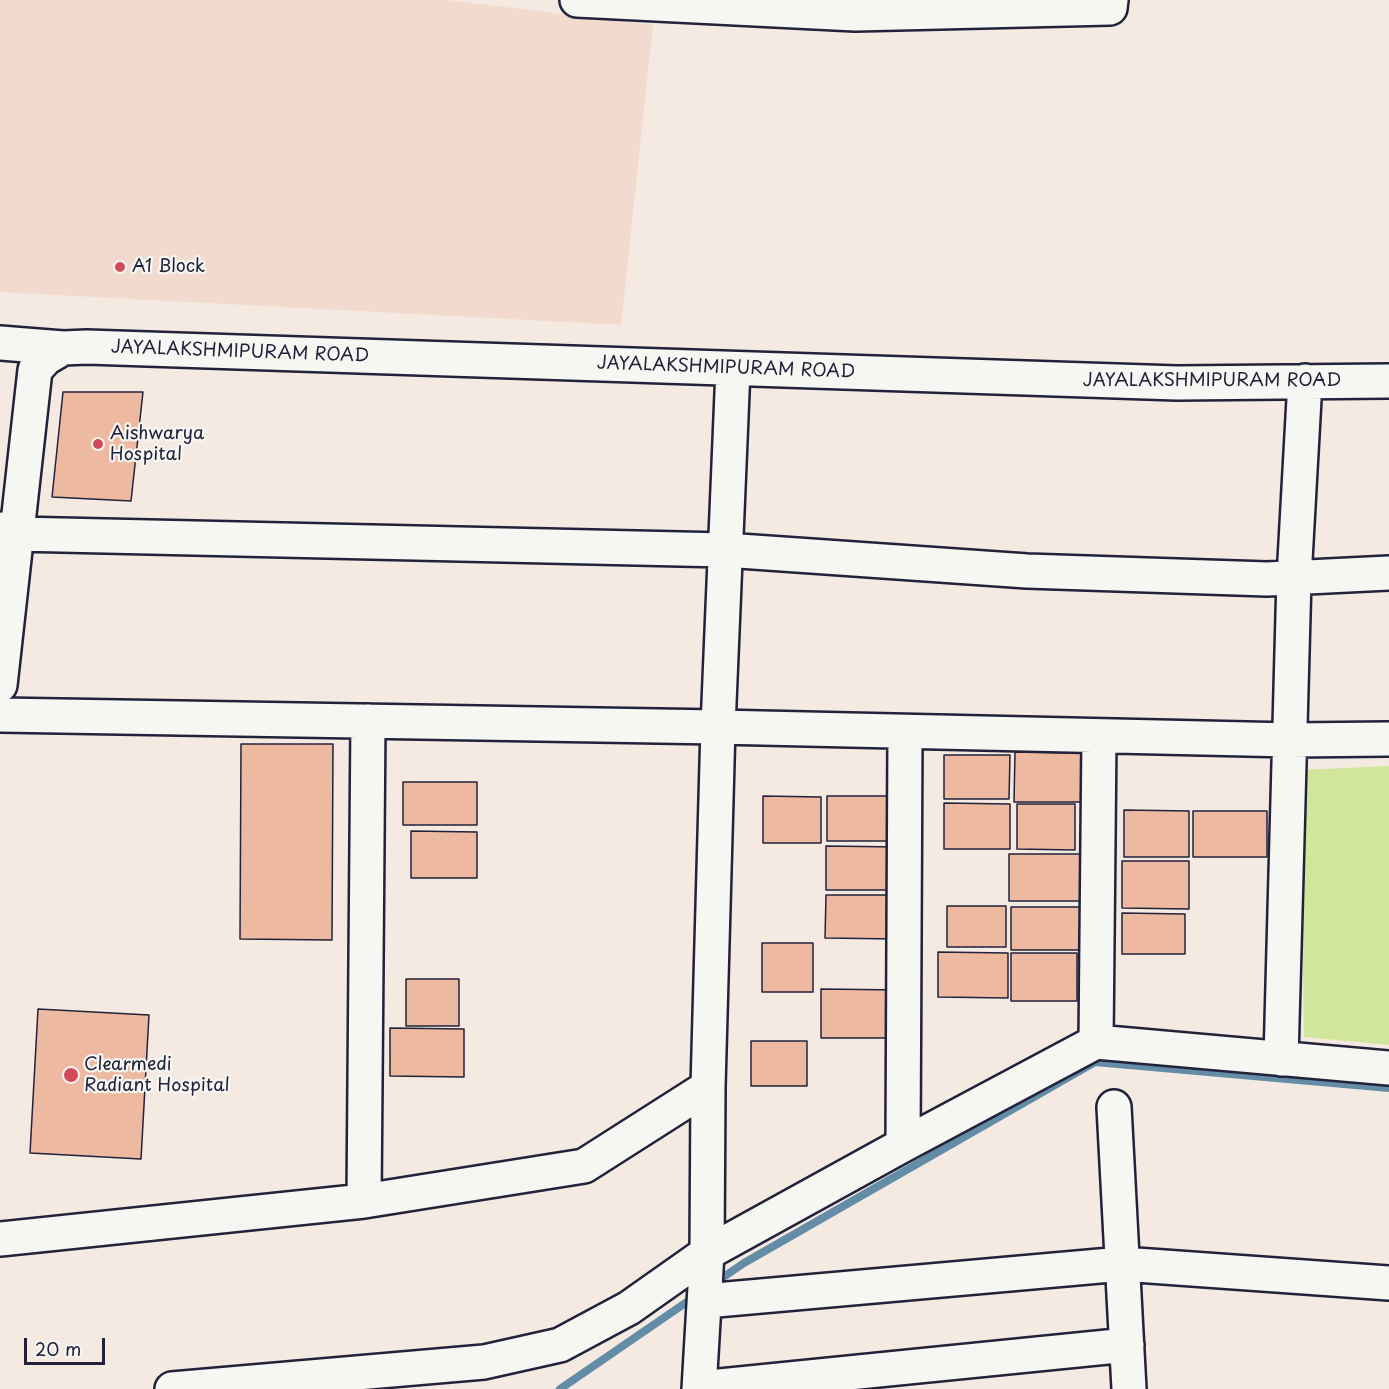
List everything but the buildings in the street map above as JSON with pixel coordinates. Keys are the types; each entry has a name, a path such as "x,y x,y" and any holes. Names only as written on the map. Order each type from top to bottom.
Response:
{"street":[{"path":"577,0 855,14 1110,8 1111,0"},
{"name":"JAYALAKSHMIPURAM ROAD","path":"0,343 63,348 1177,383 1389,381"},
{"path":"0,685 8,532 35,370 46,358 63,348"},
{"path":"733,369 718,727 708,1087 707,1252 700,1388 1127,1346"},
{"path":"1281,1059 1294,578 1305,381"},
{"path":"8,532 725,550 1027,571 1267,579 1389,573"},
{"path":"0,715 718,727 1291,740 1389,739"},
{"path":"364,1201 368,721"},
{"path":"903,1145 904,732"},
{"path":"1096,1042 1099,736"},
{"path":"172,1389 484,1362 560,1345 629,1308 707,1252 1096,1042 1389,1068"},
{"path":"0,1239 364,1201 584,1166 708,1087"},
{"path":"1113,1107 1129,1389"},
{"path":"705,1301 1122,1264 1389,1282"}],"shaded area":[{"path":"0,0 447,0 653,25 621,325 0,292"}],"green space":[{"path":"1389,766 1389,1045 1304,1037 1300,770"}],"waterway":[{"path":"713,1284 744,1263 1095,1062 1389,1088"},
{"path":"560,1389 697,1295"}],"place":[{"name":"A1 Block","path":"120,267"},
{"name":"Aishwarya Hospital","path":"98,444"},
{"name":"Clearmedi Radiant Hospital","path":"71,1075"}]}
